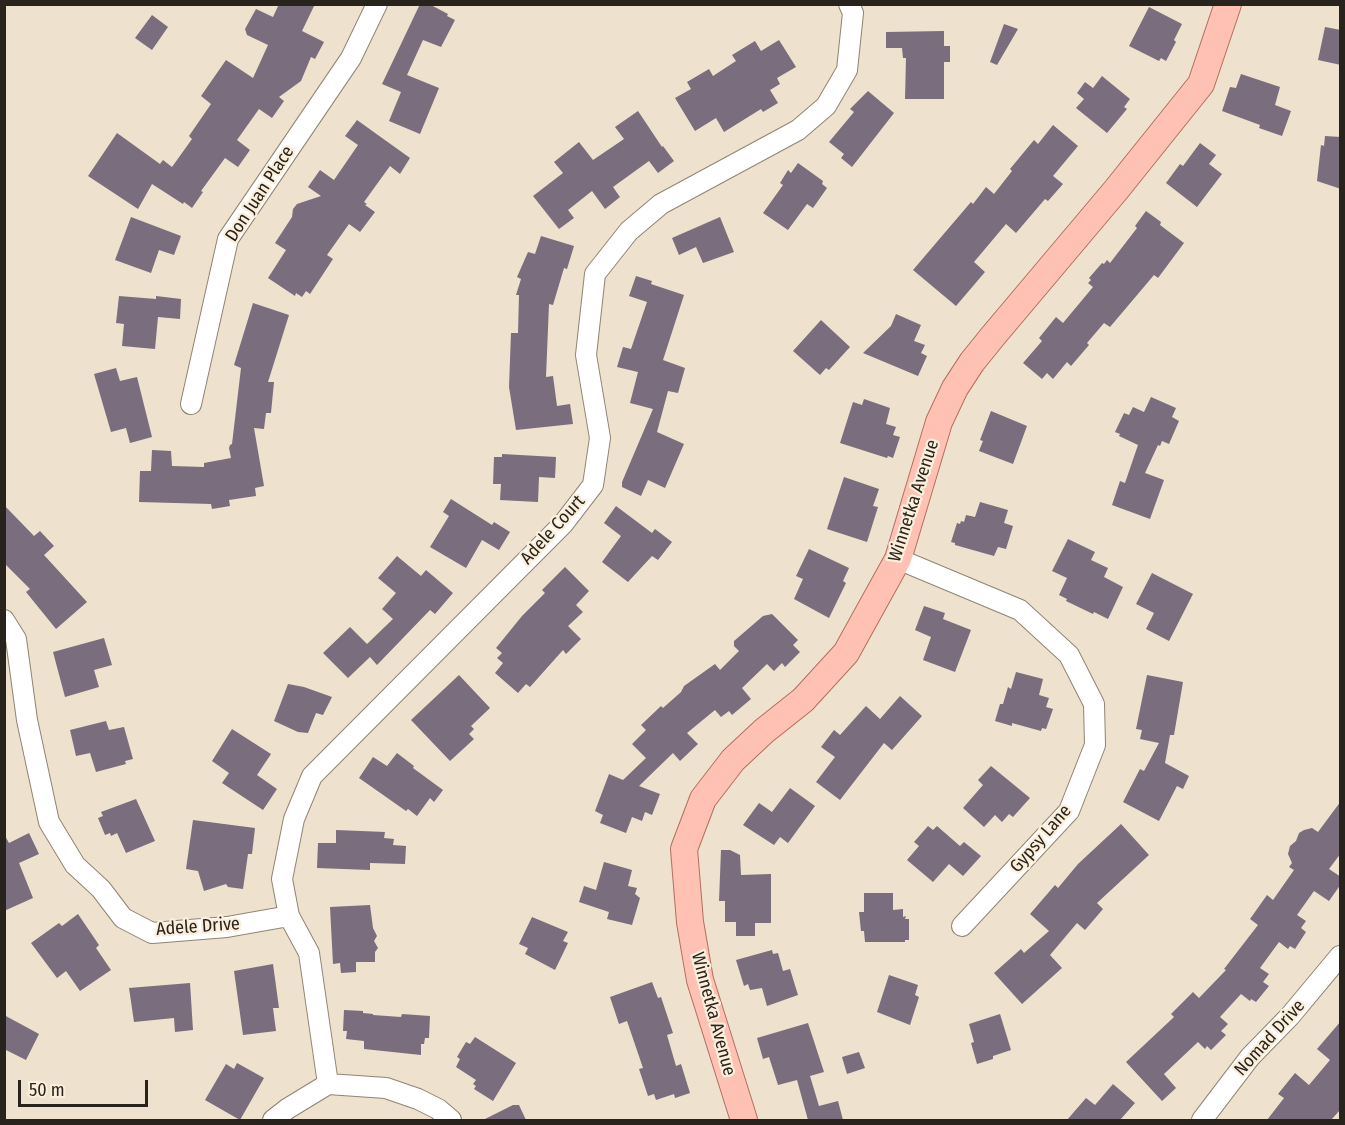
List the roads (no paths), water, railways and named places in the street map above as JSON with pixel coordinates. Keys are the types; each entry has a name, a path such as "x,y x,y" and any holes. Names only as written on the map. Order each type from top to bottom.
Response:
{"main road":[{"name":"Winnetka Avenue","path":"744,1120 700,980 690,922 684,849 704,799 733,760 802,700 846,653 898,559 939,422 955,388 987,343 1116,190 1201,84 1228,4"}],"street":[{"name":"Don Juan Place","path":"191,404 228,239 351,58 378,4"},
{"name":"Adele Court","path":"289,916 282,879 294,819 312,776 563,524 593,485 600,438 586,355 596,273 629,231 661,204 798,130 826,106 847,70 853,14 849,4"},
{"name":"Gypsy Lane","path":"898,559 1020,610 1069,655 1094,704 1095,745 1070,811 962,926"},
{"name":"Adele Drive","path":"4,620 16,639 27,720 49,822 75,865 101,889 123,918 152,933 227,927 289,916"},
{"path":"289,916 309,953 328,1084"},
{"name":"Nomad Drive","path":"1202,1120 1250,1057 1290,1016 1341,956"},
{"path":"273,1120 286,1109 328,1084 386,1088 418,1099 438,1109 451,1120"}]}
